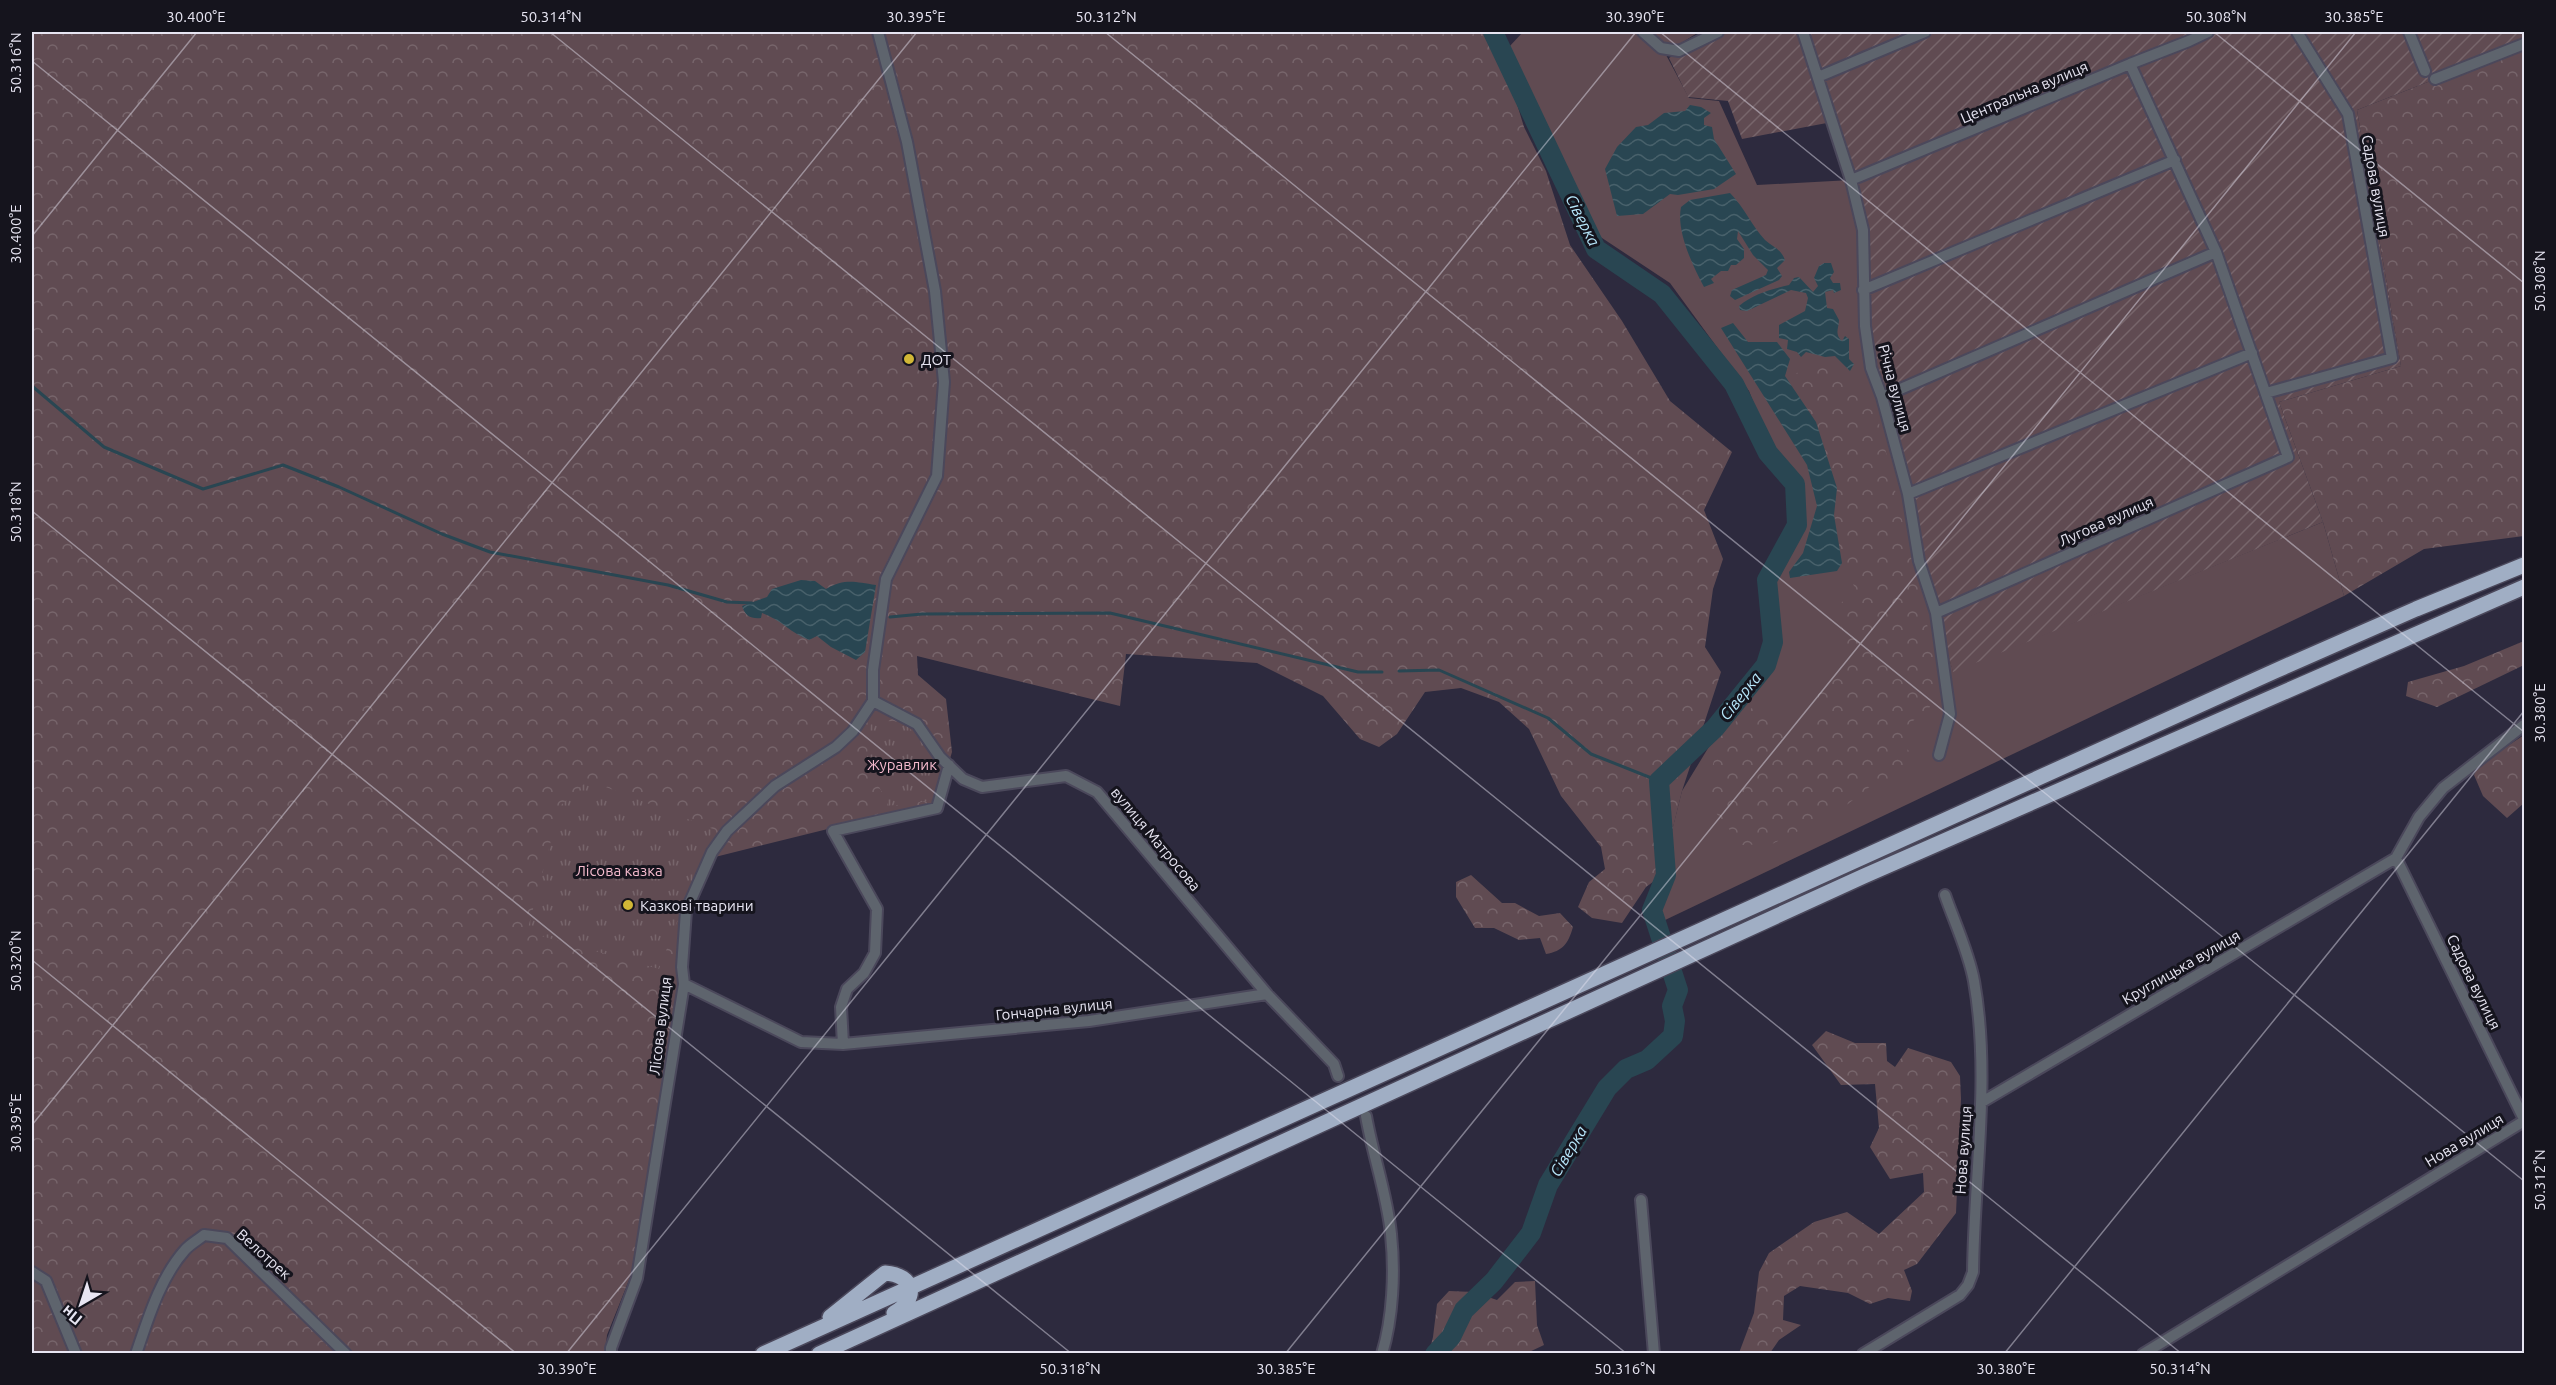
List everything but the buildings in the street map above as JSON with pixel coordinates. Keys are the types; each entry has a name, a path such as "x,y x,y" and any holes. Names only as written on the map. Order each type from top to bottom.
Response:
{"highway":[{"path":"763,1353 2286,666 2524,565"},
{"path":"819,1353 1713,944 2010,811 2524,587"},
{"path":"815,1330 885,1273 903,1278 910,1286 909,1301 900,1310 839,1344"}],"street":[{"path":"873,701 873,670 886,579 937,476 944,382 935,291 907,142 878,32"},
{"path":"1642,32 1661,48 1679,51 1718,32"},
{"name":"Річна вулиця","path":"1803,32 1851,180 1863,230 1865,326 1871,369 1882,397 1908,494 1919,561 1936,613 1950,714 1939,755"},
{"path":"1818,77 1925,32"},
{"name":"Центральна вулиця","path":"1851,180 2130,64 2187,36 2208,32"},
{"name":"Садова вулиця","path":"2266,393 2392,358 2348,114 2297,32"},
{"path":"2409,32 2425,71"},
{"path":"2435,79 2524,44"},
{"path":"2130,64 2216,252 2266,393"},
{"path":"1863,290 2175,160"},
{"path":"1882,397 2216,252"},
{"path":"1908,494 2252,352"},
{"name":"Лугова вулиця","path":"1936,613 2288,457 2266,393"},
{"name":"вулиця Матросова","path":"873,701 917,724 963,779 982,787 1066,776 1097,792 1267,994 1334,1064 1338,1076"},
{"name":"Лісова вулиця","path":"609,1352 636,1278 684,984 682,967 686,911 712,852 727,831 775,786 836,747 853,731 873,701"},
{"path":"2396,858 2420,817 2443,788 2524,725"},
{"path":"843,1044 841,1006 847,989 864,974 875,953 877,909 833,831 938,808 949,765"},
{"name":"Садова вулиця","path":"2396,858 2524,1120"},
{"name":"Круглицька вулиця","path":"1982,1102 2396,858"},
{"name":"Нова вулиця","path":"1863,1353 1960,1295 1968,1285 1972,1272 1982,1102 1974,979 1945,895"},
{"name":"Гончарна вулиця","path":"684,984 801,1042 843,1044 1089,1021 1267,994"},
{"path":"1366,1116 1391,1235 1392,1285 1386,1340 1382,1353"},
{"name":"Нова вулиця","path":"2143,1353 2524,1120"},
{"path":"1641,1200 1654,1353"},
{"name":"Велотрек","path":"136,1353 151,1310 168,1277 185,1250 204,1235 227,1238 346,1353"},
{"path":"32,1272 46,1281 76,1353"}],"green space":[{"path":"32,32 1495,32 1524,127 1546,171 1570,245 1622,321 1670,401 1732,452 1704,510 1723,559 1713,589 1705,647 1721,672 1682,791 1661,876 1646,887 1622,923 1592,918 1578,907 1589,882 1605,869 1601,847 1561,796 1529,729 1499,702 1461,688 1425,692 1397,734 1379,747 1360,739 1323,696 1257,663 1126,654 1120,706 917,656 918,675 946,699 952,752 937,802 715,857 698,875 631,1275 607,1335 605,1353 32,1353"},
{"path":"1523,32 1699,32 1665,53 1689,98 1719,101 1757,185 1851,180 1936,613 1953,671 2323,522 2344,596 1663,921 1652,910 1682,791 1710,745 1765,677 1778,645 1774,583 1804,524 1804,484 1767,437 1749,391 1670,283 1599,236 1508,48"},
{"path":"1708,32 2524,32 2524,44 2357,110 2401,366 2279,402 2323,522 1953,672 1871,368 1863,230 1832,122 1742,139 1728,101 1688,97 1669,58"},
{"path":"2524,44 2524,536 2424,549 2344,596 2323,522 2279,402 2401,366 2357,110"},
{"path":"1832,364 1858,398 1874,402 1937,666 1930,707 1908,725 1902,742 1915,759 1898,781 1877,781 1839,811 1772,844 1742,845 1712,808 1708,783 1721,734 1759,702 1791,730 1817,714 1819,679 1850,660 1837,609 1854,586 1842,563 1834,515 1837,488 1816,422 1785,376"},
{"path":"2524,641 2524,665 2437,707 2406,696 2408,682 2464,666"},
{"name":"Журавлик","path":"871,720 902,722 928,745 941,777 935,800 889,806 872,773 867,756"},
{"path":"2524,735 2524,803 2507,818 2483,796 2474,775 2479,765"},
{"name":"Лісова казка","path":"588,780 713,829 659,969 527,932 560,806"},
{"path":"1471,875 1502,903 1515,903 1539,916 1560,913 1573,927 1567,942 1561,949 1546,954 1540,938 1519,940 1494,928 1475,928 1456,897 1456,882"},
{"path":"1826,1031 1855,1043 1886,1043 1887,1061 1895,1067 1908,1048 1951,1062 1960,1076 1961,1099 1956,1213 1917,1264 1904,1270 1912,1291 1910,1301 1888,1298 1870,1304 1848,1293 1800,1286 1784,1296 1783,1320 1801,1325 1779,1340 1770,1353 1739,1353 1754,1313 1759,1272 1769,1253 1814,1222 1847,1212 1879,1234 1924,1192 1923,1173 1890,1179 1870,1147 1879,1128 1875,1084 1841,1085 1812,1045"},
{"path":"1535,1281 1537,1325 1544,1345 1527,1353 1429,1353 1437,1304 1449,1291 1473,1292 1497,1300 1515,1282"}],"water":[{"path":"1690,105 1701,107 1711,113 1704,118 1704,125 1712,127 1714,139 1736,174 1714,189 1678,195 1670,194 1643,214 1617,216 1605,169 1617,147 1636,127 1648,125 1664,113 1685,111"},
{"path":"1730,193 1760,235 1779,251 1785,260 1777,268 1782,276 1779,280 1735,300 1730,296 1732,290 1766,275 1768,270 1753,255 1738,231 1737,239 1744,249 1744,258 1736,265 1731,265 1728,271 1721,271 1711,279 1714,283 1704,287 1686,249 1680,217 1681,207 1690,200"},
{"path":"1831,263 1834,272 1830,278 1833,283 1840,283 1841,290 1834,293 1833,290 1825,292 1827,308 1833,309 1839,320 1838,336 1842,341 1845,336 1849,339 1849,359 1854,364 1850,371 1835,356 1825,357 1806,352 1801,357 1797,352 1787,349 1788,340 1779,338 1779,325 1805,311 1808,298 1806,293 1791,290 1747,311 1740,310 1739,306 1756,295 1789,285 1794,278 1799,277 1813,292 1818,286 1814,278 1819,266"},
{"path":"1733,323 1748,342 1777,342 1790,359 1785,376 1816,422 1837,488 1834,515 1842,563 1837,571 1790,578 1789,572 1803,553 1817,506 1807,465 1721,328"},
{"path":"801,580 815,581 826,589 845,582 876,585 865,652 856,660 831,647 817,636 809,640 762,613 761,618 754,618 743,609 742,606 767,597 772,589"}],"waterway":[{"name":"Сіверка","path":"1435,1354 1451,1337 1464,1310 1494,1281 1531,1233 1548,1185 1607,1088 1626,1069 1647,1060 1673,1036 1675,1021 1672,1006 1678,990 1652,910 1666,875 1659,781 1715,728 1766,665 1773,642 1767,580 1797,525 1795,484 1768,453 1734,384 1662,294 1596,249 1493,32"},
{"path":"32,386 104,447 203,489 283,465 339,487 442,534 490,552 668,585 727,602 752,603"},
{"path":"890,617 922,614 1110,613 1358,672 1382,672"},
{"path":"1399,671 1439,670 1548,718 1591,754 1659,781"}],"place":[{"name":"ДОТ","path":"909,359"},
{"name":"Казкові тварини","path":"628,905"}]}
